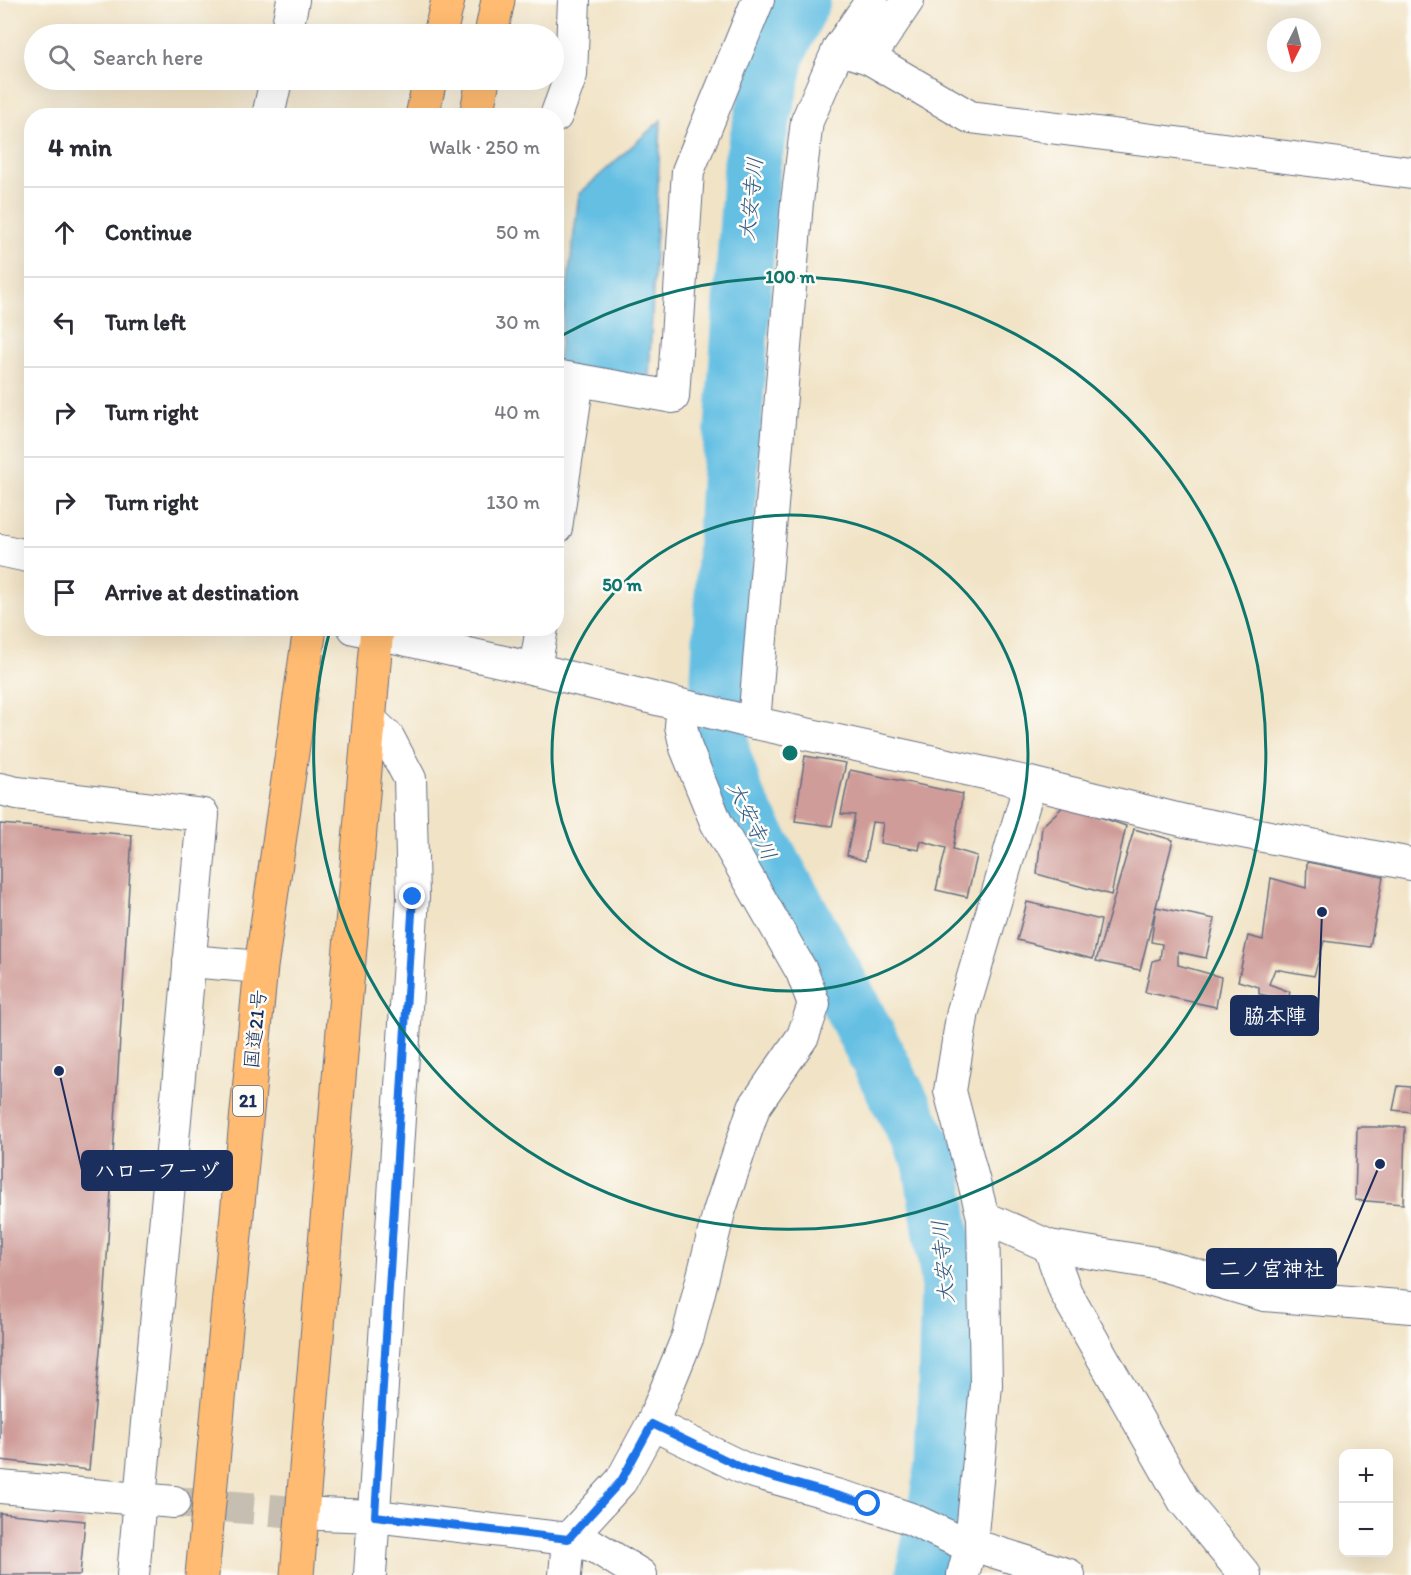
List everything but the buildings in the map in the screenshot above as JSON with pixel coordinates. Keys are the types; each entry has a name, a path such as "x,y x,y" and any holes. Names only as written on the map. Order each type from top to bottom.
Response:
{"highway":[{"path":"442,24 448,0"},
{"path":"493,24 498,0"},
{"path":"424,108 428,90"},
{"path":"478,108 481,90"},
{"name":"国道21号","path":"202,1575 261,967 309,636"},
{"path":"297,1575 370,720 369,636"}],"street":[{"path":"288,24 293,0"},
{"path":"559,108 571,75 574,0"},
{"path":"564,419 567,378 673,398 688,171 758,0"},
{"path":"748,722 799,179 807,121 839,48 872,0"},
{"path":"870,58 908,0"},
{"path":"839,48 870,58 970,117 1411,173"},
{"path":"270,108 274,90"},
{"path":"0,550 24,555"},
{"path":"395,636 748,722 1030,783 1185,821 1411,864"},
{"path":"536,669 541,636"},
{"path":"565,1575 568,1539 621,1481 652,1424 688,1336 719,1212 753,1107 803,1036 814,1004 802,972 716,822 686,748 681,726 688,707"},
{"path":"370,720 388,737 410,778 413,897 370,1575"},
{"path":"963,1575 964,1542 986,1385 983,1217 950,1091 963,1011 1030,783"},
{"path":"0,789 17,793 203,815 133,1575"},
{"path":"189,961 261,967"},
{"path":"983,1217 1049,1246 1155,1263 1264,1295 1411,1307"},
{"path":"1049,1246 1066,1293 1184,1501 1245,1575"},
{"path":"652,1424 747,1470 868,1504 911,1519 964,1542 1069,1575"},
{"path":"0,1487 174,1502"},
{"path":"320,1514 375,1516 568,1539 594,1546 641,1575"}],"water":[{"path":"661,120 649,379 564,368 564,312 579,194"}],"waterway":[{"name":"大安寺川","path":"802,0 778,52 752,163 728,497 719,678 721,752 737,800 848,999 931,1162 949,1280 944,1464 924,1575"}],"tunnel":[{"path":"174,1502 320,1514"}],"place":[{"name":"脇本陣","path":"1322,912"},
{"name":"ハローフーヅ","path":"59,1071"},
{"name":"二ノ宮神社","path":"1380,1164"}],"route":[{"path":"413,897 375,1516 568,1539 621,1481 652,1424 747,1470 868,1504"}]}
